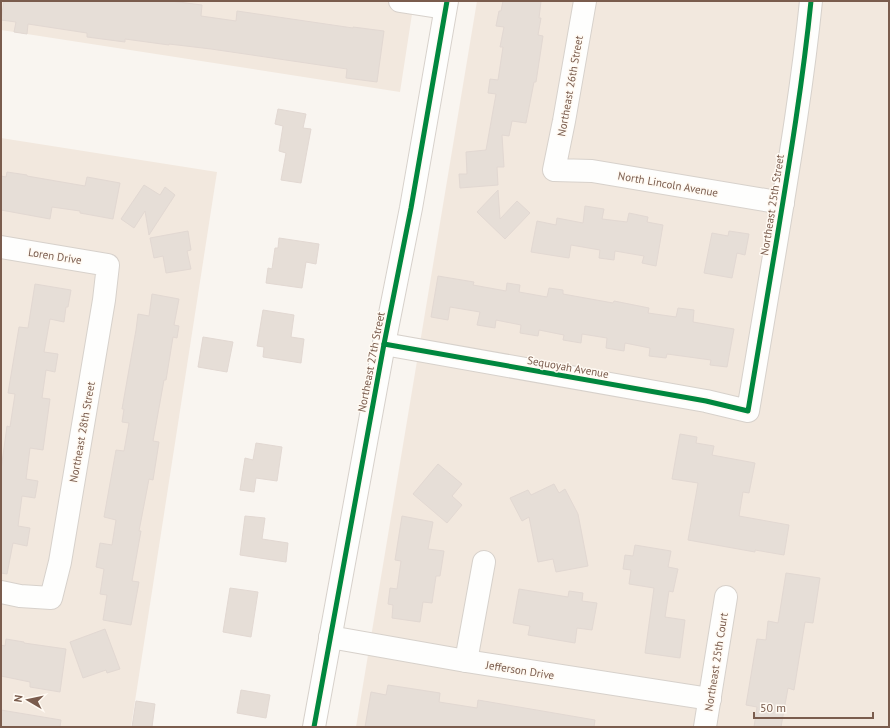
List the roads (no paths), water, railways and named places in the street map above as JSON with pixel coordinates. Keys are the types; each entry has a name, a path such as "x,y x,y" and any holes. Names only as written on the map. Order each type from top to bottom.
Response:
{"street":[{"path":"400,1 446,4"},
{"name":"Northeast 26th Street","path":"554,170 585,1"},
{"name":"Northeast 25th Street","path":"748,411 783,203 803,73 812,1"},
{"name":"Northeast 27th Street","path":"314,727 384,344 411,208 446,4"},
{"name":"North Lincoln Avenue","path":"554,170 592,171 783,203"},
{"name":"Loren Drive","path":"1,247 108,265"},
{"name":"Northeast 28th Street","path":"1,592 20,596 51,598 60,562 104,300 108,265"},
{"name":"Sequoyah Avenue","path":"384,344 706,401 748,411"},
{"path":"466,661 484,562"},
{"name":"Northeast 25th Court","path":"705,727 726,597"},
{"name":"Jefferson Drive","path":"330,637 466,661 710,699"}]}
